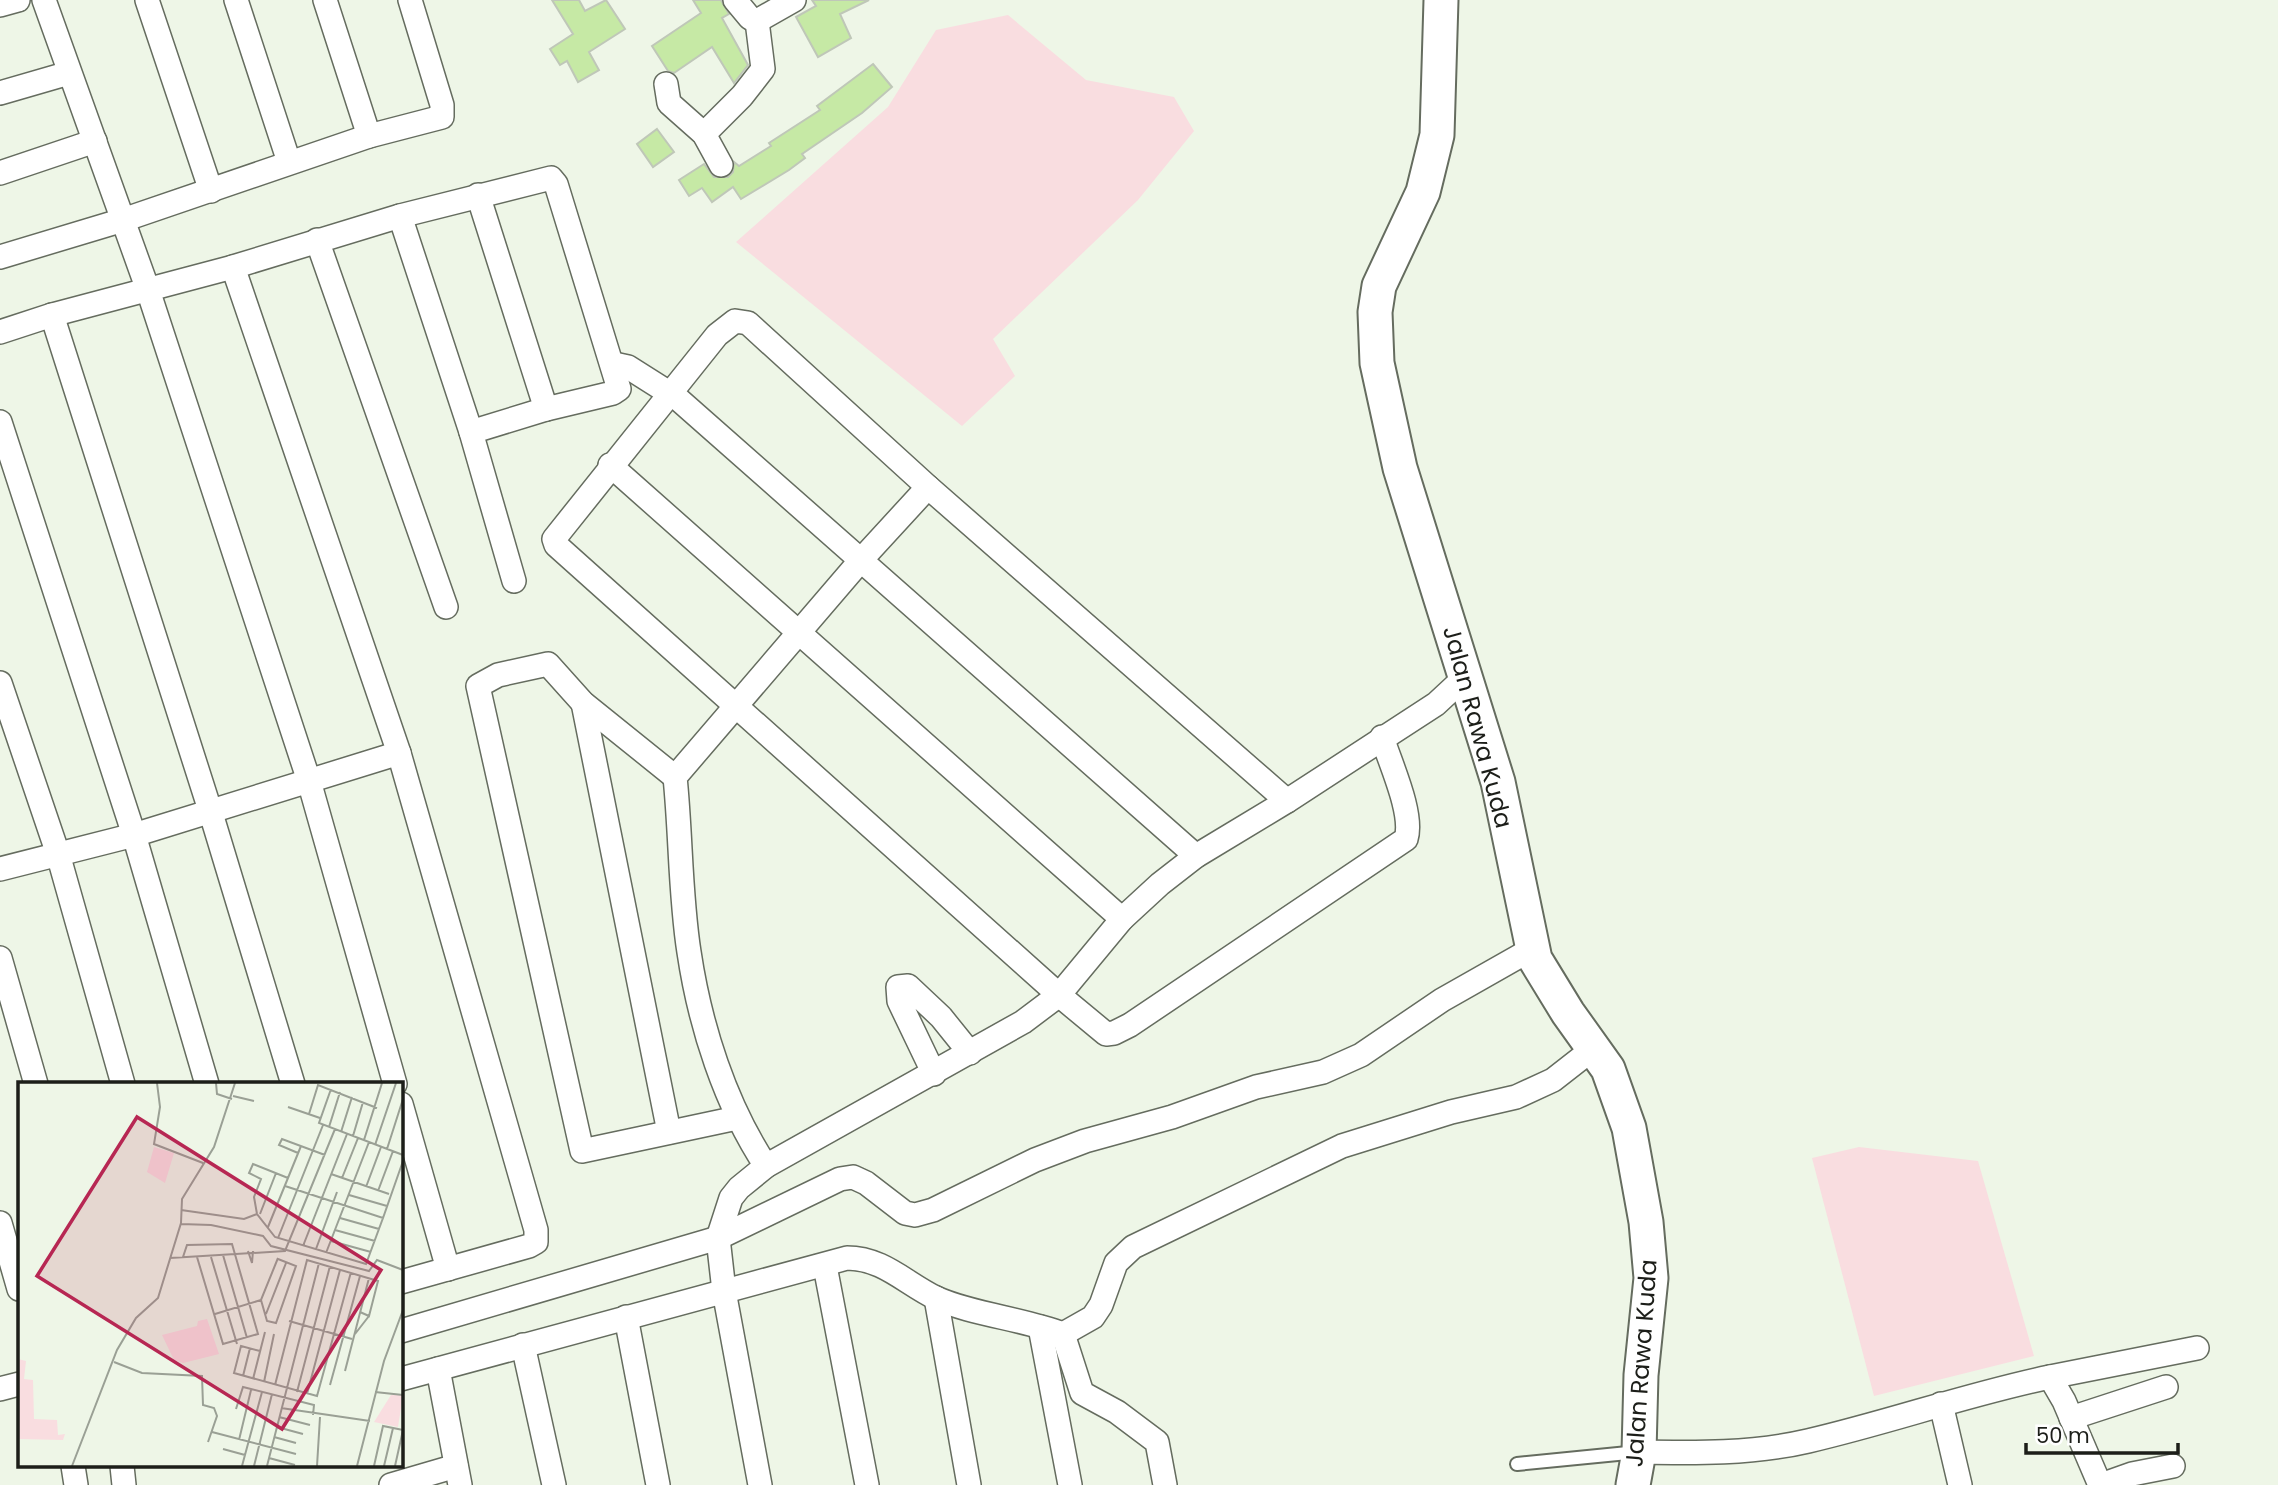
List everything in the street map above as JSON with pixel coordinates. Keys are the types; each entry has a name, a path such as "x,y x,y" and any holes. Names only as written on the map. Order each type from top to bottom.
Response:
{"street":[{"path":"0,5 18,0"},
{"path":"44,0 148,290 309,781 394,1082"},
{"path":"147,0 211,191"},
{"path":"236,0 289,162"},
{"path":"325,0 369,136"},
{"path":"0,257 123,220 369,136 437,119 443,111 410,0"},
{"path":"735,0 750,18 757,21"},
{"path":"757,21 794,0"},
{"name":"Jalan Rawa Kuda","path":"1441,0 1437,135 1423,192 1379,286 1377,363 1401,468 1498,782 1532,949 1548,982 1608,1069 1629,1128 1646,1222 1651,1278 1642,1375 1639,1452 1633,1485"},
{"path":"704,134 742,96 763,69 757,21"},
{"path":"0,93 69,73"},
{"path":"666,84 669,103 704,134 721,165"},
{"path":"0,173 95,141"},
{"path":"0,332 52,315 233,267 400,216 551,178 556,184 614,364 619,389 614,393 546,409 471,432"},
{"path":"478,195 546,409"},
{"path":"400,216 471,432 514,581"},
{"path":"317,240 446,607"},
{"path":"233,267 399,753 537,1236 536,1242 529,1246 402,1282"},
{"path":"52,315 210,810 292,1082"},
{"path":"1287,802 928,487 748,323 735,321 717,335 669,391 558,530 554,539 556,545 1106,1034 1121,1031 1399,847 1409,830 1382,737"},
{"path":"614,364 628,368 669,391 1196,856"},
{"path":"0,422 134,835 205,1082"},
{"path":"610,465 1122,919"},
{"path":"766,1166 737,1118 693,977 675,777 861,560 928,487"},
{"path":"675,777 583,703 548,664 498,675 478,686 579,1146 587,1152 737,1118"},
{"path":"760,1485 724,1291 718,1238 731,1198 766,1166 1023,1022 1059,995 1122,919 1160,884 1196,856 1287,802 1382,737 1436,704 1464,678"},
{"path":"0,683 58,854 122,1082"},
{"path":"583,703 669,1132"},
{"path":"0,869 134,835 399,753"},
{"path":"402,1331 718,1238 839,1179 853,1177 866,1182 905,1213 933,1210 1026,1164 1085,1141 1172,1117 1256,1087 1323,1072 1362,1055 1442,999 1532,949"},
{"path":"0,958 35,1082"},
{"path":"934,1074 899,1001 898,987 908,986 941,1017 970,1053"},
{"path":"402,1379 847,1258 864,1258 893,1271 936,1298 1063,1334 1093,1317 1101,1305 1116,1263 1133,1247 1342,1146 1451,1112 1516,1097 1553,1080 1594,1048"},
{"path":"402,1108 447,1269"},
{"path":"0,1223 18,1286"},
{"path":"825,1266 867,1485"},
{"path":"936,1298 970,1485"},
{"path":"626,1317 658,1485"},
{"path":"1040,1327 1070,1485"},
{"path":"1063,1334 1082,1393 1117,1412 1157,1442 1165,1485"},
{"path":"523,1345 554,1485"},
{"path":"1639,1452 1720,1453 1807,1441 2050,1377 2197,1348"},
{"path":"391,1485 458,1476 438,1369"},
{"path":"2050,1377 2101,1485 2132,1474 2173,1466"},
{"path":"0,1389 18,1384"},
{"path":"2071,1418 2166,1387"},
{"path":"1941,1404 1960,1485"}],"lane":[{"path":"1517,1464 1639,1452"}],"shaded area":[{"path":"1008,15 1086,80 1174,97 1194,131 1138,200 993,339 1015,376 962,426 736,242 888,107 936,30"},
{"path":"1859,1147 1978,1161 2034,1356 1874,1396 1812,1158"}],"building":[{"path":"552,0 579,0 585,11 606,0 625,29 589,52 599,70 578,82 567,61 560,65 550,49 573,34"},
{"path":"693,0 721,0 729,14 722,18 748,65 734,83 712,47 674,73 668,71 652,46 701,13"},
{"path":"812,0 869,0 840,14 851,38 818,57 796,17 816,6"},
{"path":"873,64 892,87 862,113 802,154 805,158 789,170 741,199 733,187 712,202 702,188 689,196 679,180 704,164 714,177 728,177 733,172 734,162 739,166 771,146 769,143 820,110 817,106"},
{"path":"657,129 674,152 653,167 637,144"}]}
